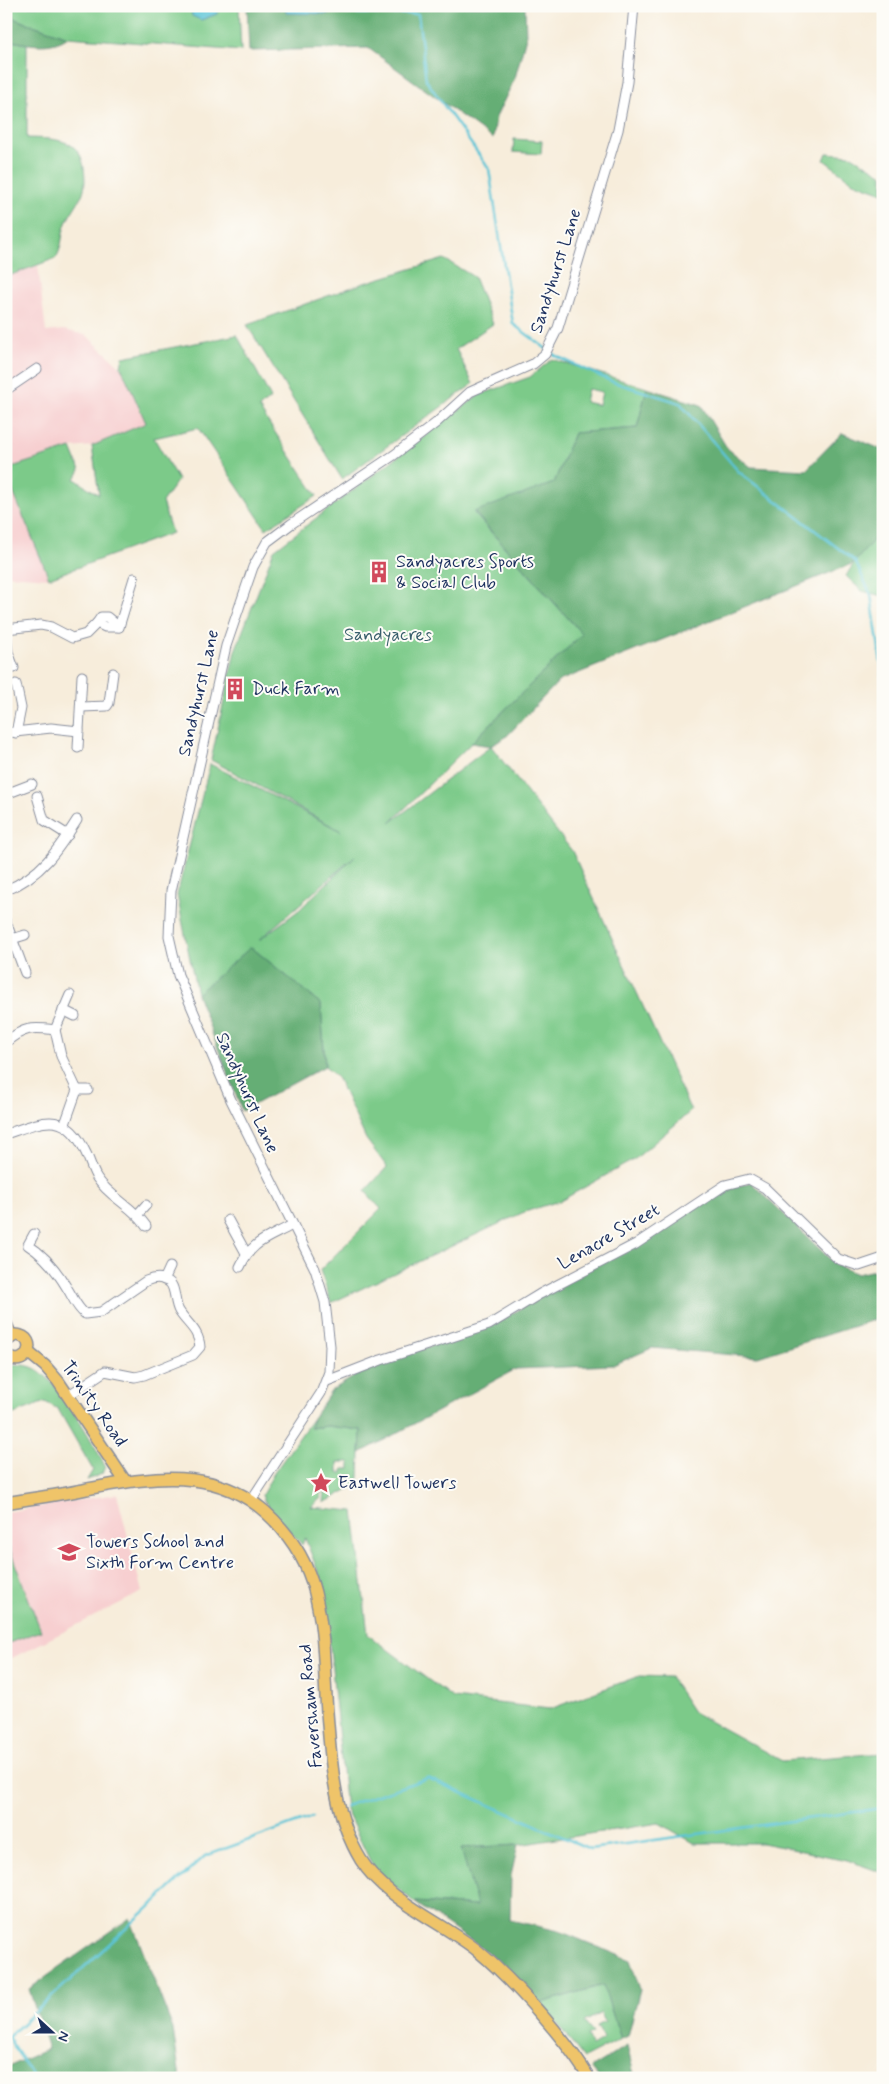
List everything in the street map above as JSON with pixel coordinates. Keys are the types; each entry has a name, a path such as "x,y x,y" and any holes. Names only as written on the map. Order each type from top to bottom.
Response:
{"main road":[{"name":"Trinity Road","path":"6,1324 9,1338 19,1335 26,1338 30,1345 28,1353 45,1366 69,1395 125,1481"},
{"path":"6,1355 18,1360 28,1353"},
{"name":"Faversham Road","path":"6,1503 151,1478 209,1482 234,1489 252,1499 269,1514 292,1541 301,1557 317,1600 323,1638 328,1728 337,1803 355,1851 366,1869 384,1886 478,1951 504,1976 550,2026 581,2064 589,2078"}],"street":[{"name":"Sandyhurst Lane","path":"252,1499 312,1409 327,1381 330,1346 325,1302 315,1269 231,1100 178,975 169,936 171,892 226,646 253,567 267,542 394,455 436,423 470,392 525,368 547,350 558,328 618,130 627,82 634,6"},
{"path":"6,390 37,369"},
{"path":"14,668 8,652 6,630 41,625 51,627 72,638 86,634 97,623 105,627 119,627 134,578"},
{"path":"82,707 107,708 113,673"},
{"path":"78,748 82,707 82,676"},
{"path":"16,684 21,708 16,733"},
{"path":"6,733 51,728 79,731"},
{"path":"6,794 32,784"},
{"path":"37,796 44,820 68,835"},
{"path":"6,890 33,876 50,860 77,820"},
{"path":"6,922 25,973"},
{"path":"12,939 25,935"},
{"path":"65,1124 77,1090 61,1056 55,1030 70,995"},
{"path":"63,1010 75,1016"},
{"path":"6,1042 23,1030 37,1028 55,1030"},
{"path":"77,1090 88,1090"},
{"path":"6,1134 45,1121 65,1124 80,1141 96,1178 110,1193 138,1214 146,1226"},
{"name":"Lenacre Street","path":"327,1381 382,1360 489,1325 540,1294 636,1244 712,1193 741,1180 755,1181 765,1188 838,1259 859,1266 883,1258"},
{"path":"138,1214 146,1205"},
{"path":"228,1220 246,1253"},
{"path":"240,1267 246,1253 256,1244 292,1225"},
{"path":"34,1234 28,1245 43,1257 58,1274 79,1309 85,1314 101,1312 146,1281 154,1278 164,1280 172,1286 179,1311 198,1335 200,1347 193,1355 135,1378 113,1372 98,1373 69,1395"},
{"path":"164,1280 170,1267"}],"shaded area":[{"path":"38,266 46,332 64,330 86,335 106,353 121,367 146,423 92,446 71,448 6,469 6,277"},
{"path":"6,475 49,578 6,575"},
{"name":"Towers School and Sixth Form Centre","path":"117,1494 142,1592 6,1661 6,1512"}],"green space":[{"path":"6,6 9,6 15,19 68,37 54,44 46,45 6,40"},
{"path":"9,6 239,6 241,51 68,37 15,19"},
{"path":"247,6 525,6 526,37 515,78 496,117 493,139 368,48 249,51"},
{"path":"6,40 27,44 27,138 55,140 71,145 77,150 81,158 85,182 82,195 65,226 56,258 6,277"},
{"path":"514,139 542,141 541,154 513,152"},
{"path":"827,153 850,155 883,175 883,193 853,182 824,160"},
{"path":"444,259 474,277 493,324 456,349 473,384 342,479 247,325 361,284"},
{"path":"237,335 271,398 259,408 317,496 266,529 198,428 154,438 178,480 162,502 172,533 49,578 6,475 6,469 71,448 80,470 75,479 99,495 92,446 146,423 121,367 123,357"},
{"name":"Sandyacres","path":"552,359 647,388 637,428 574,433 554,483 474,513 582,634 390,823 491,746 572,851 691,1111 635,1159 562,1200 522,1213 331,1303 320,1270 381,1209 365,1191 387,1167 366,1139 338,1079 325,1066 321,1004 251,947 197,994 177,895 210,764 341,831 211,760 235,651 274,550 479,395 530,377","holes":["588,389 602,392 599,405 585,402","355,856 299,910 259,940"]},
{"path":"647,388 701,405 727,448 751,467 806,470 842,433 883,450 883,529 854,563 559,681 506,737 491,746 471,743 582,634 474,512 554,483 574,433 637,428"},
{"path":"883,529 883,596 862,591 846,576 855,561"},
{"path":"251,947 321,1004 325,1066 242,1111 197,994"},
{"path":"751,1182 836,1265 857,1274 883,1268 883,1317 758,1357 652,1348 613,1365 516,1369 360,1453 361,1430 327,1426 310,1428 313,1418 332,1390 375,1364 490,1327 542,1295 726,1190"},
{"path":"6,1364 33,1367 55,1386 75,1413 100,1455 105,1466 102,1474 87,1480 93,1470 58,1409 45,1402 6,1417"},
{"path":"313,1418 311,1428 327,1426 361,1430 359,1478 356,1485 324,1503 326,1477 322,1476 321,1479 317,1479 317,1487 321,1487 321,1498 311,1507 354,1511 368,1635 453,1698 550,1709 639,1676 670,1677 693,1712 782,1761 883,1753 883,1873 847,1860 762,1843 694,1843 659,1823 518,1845 462,1848 478,1906 414,1902 373,1867 346,1810 324,1587 305,1538 302,1545 273,1513 264,1500 262,1495 274,1473","holes":["338,1462 350,1462 350,1469 343,1469 343,1473 338,1473"]},
{"path":"6,1540 41,1631 6,1644"},
{"path":"518,1845 511,1876 510,1920 559,1931 630,1960 640,1989 628,2036 621,2039 603,1985 541,2003 487,1952 414,1902 477,1906 461,1848"},
{"path":"130,1918 173,2029 180,2078 6,2078 6,2068 48,2049 29,1989"},
{"path":"603,1985 621,2039 584,2058 541,2003","holes":["601,2013 605,2022 597,2026 604,2039 592,2046 587,2036 593,2033 584,2022"]},
{"path":"627,2046 635,2078 599,2078 591,2068"}],"water":[{"path":"191,6 218,6 217,14 201,20 192,16"},
{"path":"286,6 327,6 328,14 286,13"}],"waterway":[{"path":"330,6 347,13 418,14 426,80 489,169 513,324 556,356 613,382 680,403 739,472 855,561 871,595 883,676"},
{"path":"345,1806 428,1778 590,1849 883,1808"},
{"path":"34,2078 8,2037 205,1856 312,1817"}],"place":[{"name":"Sandyacres Sports & Social Club","path":"379,572"},
{"name":"Duck Farm","path":"235,689"},
{"name":"Eastwell Towers","path":"321,1483"},
{"name":"Towers School and Sixth Form Centre","path":"69,1552"}]}
